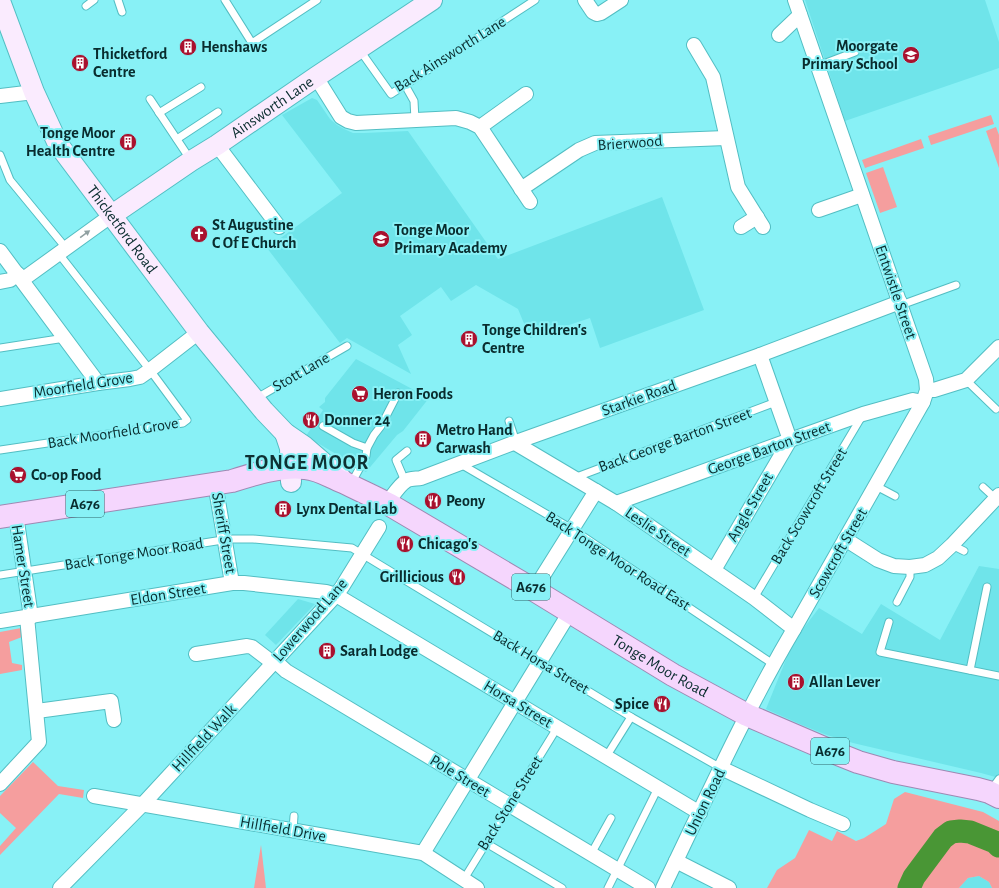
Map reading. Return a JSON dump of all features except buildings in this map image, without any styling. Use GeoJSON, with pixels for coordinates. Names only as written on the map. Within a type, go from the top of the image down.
{"type":"FeatureCollection","features":[{"type":"Feature","properties":{"kind":"main road","name":"Ainsworth Lane"},"geometry":{"type":"LineString","coordinates":[[112,215],[431,0]]}},
{"type":"Feature","properties":{"kind":"main road","name":"Thicketford Road"},"geometry":{"type":"LineString","coordinates":[[0,1],[34,92],[58,144],[200,332],[264,411],[285,433],[304,446],[347,484]]}},
{"type":"Feature","properties":{"kind":"main road","name":"Thicketford Road"},"geometry":{"type":"LineString","coordinates":[[285,433],[290,448],[291,475]]}},
{"type":"Feature","properties":{"kind":"main road","name":"Tonge Moor Road"},"geometry":{"type":"LineString","coordinates":[[8,516],[224,482],[256,473],[291,475],[305,468],[317,470],[387,503],[534,590],[673,675],[747,715],[858,762],[893,772],[978,789],[996,789]]}},
{"type":"Feature","properties":{"kind":"street"},"geometry":{"type":"LineString","coordinates":[[584,0],[593,12],[597,14],[621,0]]}},
{"type":"Feature","properties":{"kind":"street","name":"Entwistle Street"},"geometry":{"type":"LineString","coordinates":[[794,0],[924,373],[925,396]]}},
{"type":"Feature","properties":{"kind":"street"},"geometry":{"type":"LineString","coordinates":[[780,35],[800,15]]}},
{"type":"Feature","properties":{"kind":"street"},"geometry":{"type":"LineString","coordinates":[[694,45],[700,66],[713,77],[738,187],[760,222],[741,227]]}},
{"type":"Feature","properties":{"kind":"street"},"geometry":{"type":"LineString","coordinates":[[316,77],[341,117],[348,121],[356,123],[456,118],[480,127],[530,202]]}},
{"type":"Feature","properties":{"kind":"street"},"geometry":{"type":"LineString","coordinates":[[0,96],[34,92]]}},
{"type":"Feature","properties":{"kind":"street"},"geometry":{"type":"LineString","coordinates":[[480,127],[526,94]]}},
{"type":"Feature","properties":{"kind":"street","name":"Brierwood"},"geometry":{"type":"LineString","coordinates":[[521,189],[579,150],[595,143],[726,138]]}},
{"type":"Feature","properties":{"kind":"street"},"geometry":{"type":"LineString","coordinates":[[217,145],[267,202],[279,227]]}},
{"type":"Feature","properties":{"kind":"street"},"geometry":{"type":"LineString","coordinates":[[819,210],[862,195]]}},
{"type":"Feature","properties":{"kind":"street"},"geometry":{"type":"LineString","coordinates":[[0,282],[20,277],[63,251],[112,215]]}},
{"type":"Feature","properties":{"kind":"street"},"geometry":{"type":"LineString","coordinates":[[0,251],[98,383]]}},
{"type":"Feature","properties":{"kind":"street","name":"Starkie Road"},"geometry":{"type":"LineString","coordinates":[[405,481],[421,478],[516,442],[900,304]]}},
{"type":"Feature","properties":{"kind":"street","name":"Moorfield Grove"},"geometry":{"type":"LineString","coordinates":[[0,399],[130,379],[140,376],[200,332]]}},
{"type":"Feature","properties":{"kind":"street"},"geometry":{"type":"LineString","coordinates":[[966,380],[999,347]]}},
{"type":"Feature","properties":{"kind":"street"},"geometry":{"type":"LineString","coordinates":[[760,354],[790,440]]}},
{"type":"Feature","properties":{"kind":"street","name":"George Barton Street"},"geometry":{"type":"LineString","coordinates":[[616,503],[863,414],[913,400],[925,396],[934,390],[966,380]]}},
{"type":"Feature","properties":{"kind":"street","name":"Scowcroft Street"},"geometry":{"type":"LineString","coordinates":[[747,715],[773,664],[876,486],[925,396]]}},
{"type":"Feature","properties":{"kind":"street","name":"Angle Street"},"geometry":{"type":"LineString","coordinates":[[714,570],[790,440]]}},
{"type":"Feature","properties":{"kind":"street","name":"Leslie Street"},"geometry":{"type":"LineString","coordinates":[[516,442],[616,503],[754,598],[794,629]]}},
{"type":"Feature","properties":{"kind":"street"},"geometry":{"type":"LineString","coordinates":[[387,503],[405,481]]}},
{"type":"Feature","properties":{"kind":"street","name":"Sheriff Street"},"geometry":{"type":"LineString","coordinates":[[224,482],[225,540],[232,583]]}},
{"type":"Feature","properties":{"kind":"street"},"geometry":{"type":"LineString","coordinates":[[534,590],[596,492]]}},
{"type":"Feature","properties":{"kind":"street"},"geometry":{"type":"LineString","coordinates":[[845,539],[878,560],[894,566],[910,567],[925,565],[958,548],[996,500]]}},
{"type":"Feature","properties":{"kind":"street","name":"Hamer Street"},"geometry":{"type":"LineString","coordinates":[[0,784],[39,742],[24,571],[8,516]]}},
{"type":"Feature","properties":{"kind":"street","name":"Lowerwood Lane"},"geometry":{"type":"LineString","coordinates":[[271,665],[336,595],[379,527]]}},
{"type":"Feature","properties":{"kind":"street","name":"Eldon Street"},"geometry":{"type":"LineString","coordinates":[[0,621],[232,583],[317,590],[336,595]]}},
{"type":"Feature","properties":{"kind":"street","name":"Horsa Street"},"geometry":{"type":"LineString","coordinates":[[336,595],[700,813]]}},
{"type":"Feature","properties":{"kind":"street"},"geometry":{"type":"LineString","coordinates":[[477,888],[423,853],[570,612]]}},
{"type":"Feature","properties":{"kind":"street","name":"Pole Street"},"geometry":{"type":"LineString","coordinates":[[196,654],[247,646],[252,647],[271,665],[286,671],[648,888]]}},
{"type":"Feature","properties":{"kind":"street","name":"Hillfield Walk"},"geometry":{"type":"LineString","coordinates":[[143,804],[271,665]]}},
{"type":"Feature","properties":{"kind":"street"},"geometry":{"type":"LineString","coordinates":[[36,711],[111,701],[114,720]]}},
{"type":"Feature","properties":{"kind":"street","name":"Union Road"},"geometry":{"type":"LineString","coordinates":[[663,888],[747,715]]}},
{"type":"Feature","properties":{"kind":"street"},"geometry":{"type":"LineString","coordinates":[[721,768],[834,824]]}},
{"type":"Feature","properties":{"kind":"street","name":"Hillfield Drive"},"geometry":{"type":"LineString","coordinates":[[94,796],[423,853]]}},
{"type":"Feature","properties":{"kind":"street"},"geometry":{"type":"LineString","coordinates":[[60,888],[143,804]]}},
{"type":"Feature","properties":{"kind":"street"},"geometry":{"type":"LineString","coordinates":[[676,862],[729,888]]}},
{"type":"Feature","properties":{"kind":"lane"},"geometry":{"type":"LineString","coordinates":[[86,6],[94,0]]}},
{"type":"Feature","properties":{"kind":"lane"},"geometry":{"type":"LineString","coordinates":[[118,0],[122,12]]}},
{"type":"Feature","properties":{"kind":"lane"},"geometry":{"type":"LineString","coordinates":[[225,0],[252,43],[317,0]]}},
{"type":"Feature","properties":{"kind":"lane","name":"Back Ainsworth Lane"},"geometry":{"type":"LineString","coordinates":[[358,49],[391,94],[535,0]]}},
{"type":"Feature","properties":{"kind":"lane"},"geometry":{"type":"LineString","coordinates":[[818,66],[855,52]]}},
{"type":"Feature","properties":{"kind":"lane"},"geometry":{"type":"LineString","coordinates":[[405,86],[414,101],[415,120]]}},
{"type":"Feature","properties":{"kind":"lane"},"geometry":{"type":"LineString","coordinates":[[159,113],[201,88]]}},
{"type":"Feature","properties":{"kind":"lane"},"geometry":{"type":"LineString","coordinates":[[150,99],[191,161]]}},
{"type":"Feature","properties":{"kind":"lane"},"geometry":{"type":"LineString","coordinates":[[177,139],[218,112]]}},
{"type":"Feature","properties":{"kind":"lane"},"geometry":{"type":"LineString","coordinates":[[0,155],[10,180],[150,370]]}},
{"type":"Feature","properties":{"kind":"lane"},"geometry":{"type":"LineString","coordinates":[[900,304],[956,285]]}},
{"type":"Feature","properties":{"kind":"lane"},"geometry":{"type":"LineString","coordinates":[[0,348],[65,338]]}},
{"type":"Feature","properties":{"kind":"lane","name":"Stott Lane"},"geometry":{"type":"LineString","coordinates":[[254,399],[347,346]]}},
{"type":"Feature","properties":{"kind":"lane","name":"Back Moorfield Grove"},"geometry":{"type":"LineString","coordinates":[[0,450],[183,423],[187,420],[150,370]]}},
{"type":"Feature","properties":{"kind":"lane"},"geometry":{"type":"LineString","coordinates":[[966,380],[996,409]]}},
{"type":"Feature","properties":{"kind":"lane"},"geometry":{"type":"LineString","coordinates":[[347,484],[366,456],[367,448],[381,426],[398,393]]}},
{"type":"Feature","properties":{"kind":"lane","name":"Back George Barton Street"},"geometry":{"type":"LineString","coordinates":[[574,478],[776,402]]}},
{"type":"Feature","properties":{"kind":"lane","name":"Back Scowcroft Street"},"geometry":{"type":"LineString","coordinates":[[754,598],[863,414]]}},
{"type":"Feature","properties":{"kind":"lane"},"geometry":{"type":"LineString","coordinates":[[509,421],[516,442]]}},
{"type":"Feature","properties":{"kind":"lane"},"geometry":{"type":"LineString","coordinates":[[323,426],[353,444],[367,448]]}},
{"type":"Feature","properties":{"kind":"lane"},"geometry":{"type":"LineString","coordinates":[[405,481],[396,460],[407,451]]}},
{"type":"Feature","properties":{"kind":"lane","name":"Back Tonge Moor Road East"},"geometry":{"type":"LineString","coordinates":[[459,463],[572,529],[773,664]]}},
{"type":"Feature","properties":{"kind":"lane"},"geometry":{"type":"LineString","coordinates":[[876,486],[895,496]]}},
{"type":"Feature","properties":{"kind":"lane"},"geometry":{"type":"LineString","coordinates":[[983,487],[996,500]]}},
{"type":"Feature","properties":{"kind":"lane","name":"Back Tonge Moor Road"},"geometry":{"type":"LineString","coordinates":[[0,575],[225,540],[253,539],[352,548],[362,555]]}},
{"type":"Feature","properties":{"kind":"lane","name":"Back Horsa Street"},"geometry":{"type":"LineString","coordinates":[[362,555],[631,717],[721,768]]}},
{"type":"Feature","properties":{"kind":"lane"},"geometry":{"type":"LineString","coordinates":[[898,602],[910,577],[910,567]]}},
{"type":"Feature","properties":{"kind":"lane"},"geometry":{"type":"LineString","coordinates":[[970,670],[987,587]]}},
{"type":"Feature","properties":{"kind":"lane"},"geometry":{"type":"LineString","coordinates":[[890,622],[880,652],[999,676]]}},
{"type":"Feature","properties":{"kind":"lane"},"geometry":{"type":"LineString","coordinates":[[606,757],[631,717]]}},
{"type":"Feature","properties":{"kind":"lane","name":"Back Stone Street"},"geometry":{"type":"LineString","coordinates":[[464,879],[557,728]]}},
{"type":"Feature","properties":{"kind":"lane"},"geometry":{"type":"LineString","coordinates":[[608,888],[658,788]]}},
{"type":"Feature","properties":{"kind":"lane"},"geometry":{"type":"LineString","coordinates":[[293,830],[294,816]]}},
{"type":"Feature","properties":{"kind":"lane"},"geometry":{"type":"LineString","coordinates":[[591,854],[611,818]]}},
{"type":"Feature","properties":{"kind":"lane"},"geometry":{"type":"LineString","coordinates":[[486,843],[562,888]]}},
{"type":"Feature","properties":{"kind":"shaded area","name":"Moorgate Primary School"},"geometry":{"type":"Polygon","coordinates":[[[805,0],[985,0],[999,42],[999,68],[845,121],[805,0]]]}},
{"type":"Feature","properties":{"kind":"shaded area","name":"Tonge Moor Primary Academy"},"geometry":{"type":"Polygon","coordinates":[[[312,98],[317,100],[330,119],[337,125],[353,133],[408,131],[498,259],[662,197],[704,310],[600,348],[590,318],[530,338],[518,309],[476,285],[451,301],[441,287],[400,316],[412,335],[398,345],[411,374],[347,338],[340,343],[267,248],[342,193],[282,115],[312,98]]]}},
{"type":"Feature","properties":{"kind":"shaded area"},"geometry":{"type":"Polygon","coordinates":[[[991,115],[994,124],[931,145],[928,136],[991,115]]]}},
{"type":"Feature","properties":{"kind":"shaded area"},"geometry":{"type":"Polygon","coordinates":[[[996,127],[999,135],[999,168],[986,131],[996,127]]]}},
{"type":"Feature","properties":{"kind":"shaded area"},"geometry":{"type":"Polygon","coordinates":[[[921,139],[924,148],[865,168],[862,160],[921,139]]]}},
{"type":"Feature","properties":{"kind":"shaded area"},"geometry":{"type":"Polygon","coordinates":[[[883,167],[897,207],[880,213],[866,173],[883,167]]]}},
{"type":"Feature","properties":{"kind":"shaded area"},"geometry":{"type":"Polygon","coordinates":[[[356,359],[429,398],[403,431],[397,435],[366,472],[306,436],[323,410],[319,407],[325,402],[325,398],[356,359]]]}},
{"type":"Feature","properties":{"kind":"shaded area"},"geometry":{"type":"Polygon","coordinates":[[[979,566],[999,569],[999,778],[853,743],[827,735],[766,709],[793,642],[819,608],[862,634],[881,604],[940,640],[979,566]]]}},
{"type":"Feature","properties":{"kind":"shaded area"},"geometry":{"type":"Polygon","coordinates":[[[298,599],[315,604],[276,645],[265,635],[298,599]]]}},
{"type":"Feature","properties":{"kind":"shaded area"},"geometry":{"type":"Polygon","coordinates":[[[21,628],[22,637],[9,642],[12,663],[22,665],[22,670],[0,674],[0,632],[21,628]]]}},
{"type":"Feature","properties":{"kind":"shaded area"},"geometry":{"type":"Polygon","coordinates":[[[33,762],[58,786],[84,790],[83,798],[59,794],[0,855],[0,846],[16,828],[0,813],[0,796],[33,762]]]}},
{"type":"Feature","properties":{"kind":"shaded area"},"geometry":{"type":"Polygon","coordinates":[[[905,792],[983,812],[999,821],[999,888],[992,888],[989,882],[979,876],[968,878],[959,888],[767,888],[777,870],[795,858],[809,830],[832,841],[837,831],[856,841],[864,838],[886,824],[894,799],[905,792]]]}},
{"type":"Feature","properties":{"kind":"shaded area"},"geometry":{"type":"Polygon","coordinates":[[[261,845],[266,888],[254,888],[261,845]]]}},
{"type":"Feature","properties":{"kind":"shaded area"},"geometry":{"type":"Polygon","coordinates":[[[979,876],[989,882],[992,888],[959,888],[968,878],[979,876]]]}},
{"type":"Feature","properties":{"kind":"waterway"},"geometry":{"type":"LineString","coordinates":[[909,888],[914,877],[943,838],[951,832],[970,832],[995,842],[999,846]]}},
{"type":"Feature","properties":{"kind":"place","name":"Henshaws"},"geometry":{"type":"Point","coordinates":[188,47]}},
{"type":"Feature","properties":{"kind":"place","name":"Moorgate Primary School"},"geometry":{"type":"Point","coordinates":[911,55]}},
{"type":"Feature","properties":{"kind":"place","name":"Thicketford Centre"},"geometry":{"type":"Point","coordinates":[80,63]}},
{"type":"Feature","properties":{"kind":"place","name":"Tonge Moor Health Centre"},"geometry":{"type":"Point","coordinates":[128,142]}},
{"type":"Feature","properties":{"kind":"place","name":"St Augustine C Of E Church"},"geometry":{"type":"Point","coordinates":[199,234]}},
{"type":"Feature","properties":{"kind":"place","name":"Tonge Moor Primary Academy"},"geometry":{"type":"Point","coordinates":[381,239]}},
{"type":"Feature","properties":{"kind":"place","name":"Tonge Children's Centre"},"geometry":{"type":"Point","coordinates":[469,339]}},
{"type":"Feature","properties":{"kind":"place","name":"Heron Foods"},"geometry":{"type":"Point","coordinates":[360,394]}},
{"type":"Feature","properties":{"kind":"place","name":"Donner 24"},"geometry":{"type":"Point","coordinates":[311,420]}},
{"type":"Feature","properties":{"kind":"place","name":"Metro Hand Carwash"},"geometry":{"type":"Point","coordinates":[423,439]}},
{"type":"Feature","properties":{"kind":"place","name":"Co-op Food"},"geometry":{"type":"Point","coordinates":[18,475]}},
{"type":"Feature","properties":{"kind":"place","name":"Peony"},"geometry":{"type":"Point","coordinates":[433,501]}},
{"type":"Feature","properties":{"kind":"place","name":"Lynx Dental Lab"},"geometry":{"type":"Point","coordinates":[283,509]}},
{"type":"Feature","properties":{"kind":"place","name":"Chicago's"},"geometry":{"type":"Point","coordinates":[405,544]}},
{"type":"Feature","properties":{"kind":"place","name":"Grillicious"},"geometry":{"type":"Point","coordinates":[457,577]}},
{"type":"Feature","properties":{"kind":"place","name":"Sarah Lodge"},"geometry":{"type":"Point","coordinates":[327,651]}},
{"type":"Feature","properties":{"kind":"place","name":"Allan Lever"},"geometry":{"type":"Point","coordinates":[796,682]}},
{"type":"Feature","properties":{"kind":"place","name":"Spice"},"geometry":{"type":"Point","coordinates":[662,704]}},
{"type":"Feature","properties":{"kind":"district","name":"TONGE MOOR"},"geometry":{"type":"Point","coordinates":[307,463]}}]}
